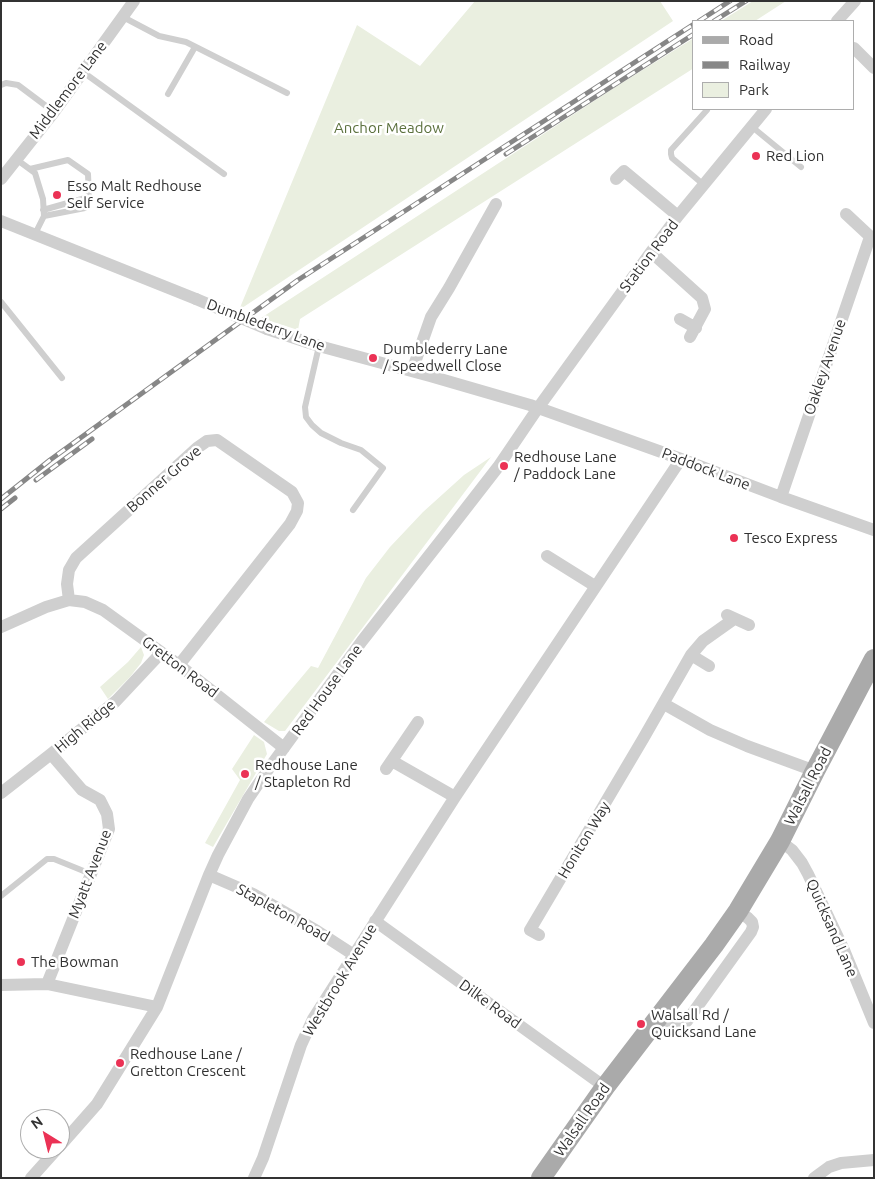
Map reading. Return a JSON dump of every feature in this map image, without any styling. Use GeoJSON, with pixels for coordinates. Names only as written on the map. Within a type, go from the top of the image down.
{"type":"FeatureCollection","features":[{"type":"Feature","properties":{"kind":"main road","name":"Walsall Road"},"geometry":{"type":"LineString","coordinates":[[541,1178],[605,1087],[738,911],[780,841],[874,659]]}},
{"type":"Feature","properties":{"kind":"street","name":"Middlemore Lane"},"geometry":{"type":"LineString","coordinates":[[1,178],[54,112],[134,1]]}},
{"type":"Feature","properties":{"kind":"street"},"geometry":{"type":"LineString","coordinates":[[838,20],[855,1]]}},
{"type":"Feature","properties":{"kind":"street"},"geometry":{"type":"LineString","coordinates":[[855,49],[874,68]]}},
{"type":"Feature","properties":{"kind":"street","name":"Station Road"},"geometry":{"type":"LineString","coordinates":[[538,408],[650,252],[765,110]]}},
{"type":"Feature","properties":{"kind":"street"},"geometry":{"type":"LineString","coordinates":[[616,179],[624,172],[678,216]]}},
{"type":"Feature","properties":{"kind":"street"},"geometry":{"type":"LineString","coordinates":[[412,371],[431,317],[449,288],[478,224],[496,204]]}},
{"type":"Feature","properties":{"kind":"street","name":"Oakley Avenue"},"geometry":{"type":"LineString","coordinates":[[781,497],[872,238],[846,214]]}},
{"type":"Feature","properties":{"kind":"street","name":"Dumblederry Lane"},"geometry":{"type":"LineString","coordinates":[[1,221],[267,329],[319,346],[538,408]]}},
{"type":"Feature","properties":{"kind":"street"},"geometry":{"type":"LineString","coordinates":[[650,252],[702,298],[705,310],[693,333],[680,319]]}},
{"type":"Feature","properties":{"kind":"street","name":"Paddock Lane"},"geometry":{"type":"LineString","coordinates":[[538,408],[874,530]]}},
{"type":"Feature","properties":{"kind":"street","name":"Red House Lane"},"geometry":{"type":"LineString","coordinates":[[70,1135],[97,1104],[157,1007],[209,875],[248,799],[267,770],[362,641],[498,467],[538,408]]}},
{"type":"Feature","properties":{"kind":"street","name":"Bonner Grove"},"geometry":{"type":"LineString","coordinates":[[69,600],[66,584],[69,570],[76,558],[197,448],[207,441],[217,440],[292,492],[298,503],[297,511],[290,524],[179,665]]}},
{"type":"Feature","properties":{"kind":"street","name":"Westbrook Avenue"},"geometry":{"type":"LineString","coordinates":[[254,1178],[301,1045],[313,1019],[455,797],[681,459]]}},
{"type":"Feature","properties":{"kind":"street"},"geometry":{"type":"LineString","coordinates":[[547,556],[595,586]]}},
{"type":"Feature","properties":{"kind":"street"},"geometry":{"type":"LineString","coordinates":[[1,626],[46,607],[69,600]]}},
{"type":"Feature","properties":{"kind":"street","name":"Gretton Road"},"geometry":{"type":"LineString","coordinates":[[69,600],[85,602],[103,610],[179,665],[284,748]]}},
{"type":"Feature","properties":{"kind":"street","name":"Honiton Way"},"geometry":{"type":"LineString","coordinates":[[540,936],[530,930],[647,742],[664,704],[691,655],[703,641],[730,617],[749,625]]}},
{"type":"Feature","properties":{"kind":"street","name":"High Ridge"},"geometry":{"type":"LineString","coordinates":[[1,792],[52,754],[116,701],[161,653]]}},
{"type":"Feature","properties":{"kind":"street"},"geometry":{"type":"LineString","coordinates":[[691,655],[709,666]]}},
{"type":"Feature","properties":{"kind":"street"},"geometry":{"type":"LineString","coordinates":[[664,704],[710,730],[815,771]]}},
{"type":"Feature","properties":{"kind":"street"},"geometry":{"type":"LineString","coordinates":[[418,722],[389,765],[455,797]]}},
{"type":"Feature","properties":{"kind":"street","name":"Myatt Avenue"},"geometry":{"type":"LineString","coordinates":[[47,984],[110,829],[107,814],[100,800],[82,790],[52,754]]}},
{"type":"Feature","properties":{"kind":"street","name":"Quicksand Lane"},"geometry":{"type":"LineString","coordinates":[[780,841],[792,850],[802,862],[844,950],[874,1023]]}},
{"type":"Feature","properties":{"kind":"street","name":"Stapleton Road"},"geometry":{"type":"LineString","coordinates":[[209,875],[253,894],[354,955]]}},
{"type":"Feature","properties":{"kind":"street","name":"Dilke Road"},"geometry":{"type":"LineString","coordinates":[[375,921],[605,1087]]}},
{"type":"Feature","properties":{"kind":"street"},"geometry":{"type":"LineString","coordinates":[[1,985],[47,984],[157,1007]]}},
{"type":"Feature","properties":{"kind":"street"},"geometry":{"type":"LineString","coordinates":[[31,1178],[48,1159]]}},
{"type":"Feature","properties":{"kind":"street"},"geometry":{"type":"LineString","coordinates":[[814,1178],[829,1167],[874,1160]]}},
{"type":"Feature","properties":{"kind":"lane"},"geometry":{"type":"LineString","coordinates":[[123,17],[159,36],[186,42],[287,93]]}},
{"type":"Feature","properties":{"kind":"lane"},"geometry":{"type":"LineString","coordinates":[[168,94],[195,47]]}},
{"type":"Feature","properties":{"kind":"lane"},"geometry":{"type":"LineString","coordinates":[[83,72],[224,174]]}},
{"type":"Feature","properties":{"kind":"lane"},"geometry":{"type":"LineString","coordinates":[[1,85],[6,83],[18,85],[54,112]]}},
{"type":"Feature","properties":{"kind":"lane"},"geometry":{"type":"LineString","coordinates":[[704,184],[672,158],[671,154],[672,150],[707,110]]}},
{"type":"Feature","properties":{"kind":"lane"},"geometry":{"type":"LineString","coordinates":[[752,126],[801,167]]}},
{"type":"Feature","properties":{"kind":"lane"},"geometry":{"type":"LineString","coordinates":[[16,159],[35,173],[43,199],[44,213],[35,234]]}},
{"type":"Feature","properties":{"kind":"lane"},"geometry":{"type":"LineString","coordinates":[[30,169],[68,160],[88,174],[89,198],[44,213]]}},
{"type":"Feature","properties":{"kind":"lane"},"geometry":{"type":"LineString","coordinates":[[1,302],[62,378]]}},
{"type":"Feature","properties":{"kind":"lane"},"geometry":{"type":"LineString","coordinates":[[319,346],[305,407],[306,418],[321,433],[361,450],[383,468],[354,510]]}},
{"type":"Feature","properties":{"kind":"lane"},"geometry":{"type":"LineString","coordinates":[[1,896],[47,859],[54,859],[91,874]]}},
{"type":"Feature","properties":{"kind":"green space","name":"Anchor Meadow"},"geometry":{"type":"Polygon","coordinates":[[[475,1],[660,1],[673,21],[239,310],[357,25],[420,66],[475,1]]]}},
{"type":"Feature","properties":{"kind":"green space"},"geometry":{"type":"Polygon","coordinates":[[[753,1],[786,1],[757,20],[723,20],[753,1]]]}},
{"type":"Feature","properties":{"kind":"green space"},"geometry":{"type":"Polygon","coordinates":[[[692,39],[692,69],[300,319],[298,330],[261,318],[692,39]]]}},
{"type":"Feature","properties":{"kind":"green space"},"geometry":{"type":"Polygon","coordinates":[[[491,457],[285,731],[279,731],[264,722],[311,666],[318,668],[366,578],[390,547],[423,512],[464,475],[491,457]]]}},
{"type":"Feature","properties":{"kind":"green space"},"geometry":{"type":"Polygon","coordinates":[[[141,647],[144,655],[141,663],[108,699],[100,687],[128,662],[141,647]]]}},
{"type":"Feature","properties":{"kind":"green space"},"geometry":{"type":"Polygon","coordinates":[[[254,735],[264,742],[267,754],[213,847],[205,843],[240,780],[232,769],[254,735]]]}},
{"type":"Feature","properties":{"kind":"railway"},"geometry":{"type":"LineString","coordinates":[[701,20],[730,1]]}},
{"type":"Feature","properties":{"kind":"railway"},"geometry":{"type":"LineString","coordinates":[[716,20],[746,1]]}},
{"type":"Feature","properties":{"kind":"railway"},"geometry":{"type":"LineString","coordinates":[[1,499],[50,460],[298,280],[692,25]]}},
{"type":"Feature","properties":{"kind":"railway"},"geometry":{"type":"LineString","coordinates":[[506,154],[692,35]]}},
{"type":"Feature","properties":{"kind":"railway"},"geometry":{"type":"LineString","coordinates":[[36,480],[92,439]]}},
{"type":"Feature","properties":{"kind":"railway"},"geometry":{"type":"LineString","coordinates":[[1,509],[15,498]]}},
{"type":"Feature","properties":{"kind":"place","name":"Red Lion"},"geometry":{"type":"Point","coordinates":[756,156]}},
{"type":"Feature","properties":{"kind":"place","name":"Esso Malt Redhouse Self Service"},"geometry":{"type":"Point","coordinates":[57,195]}},
{"type":"Feature","properties":{"kind":"place","name":"Dumblederry Lane / Speedwell Close"},"geometry":{"type":"Point","coordinates":[373,358]}},
{"type":"Feature","properties":{"kind":"place","name":"Redhouse Lane / Paddock Lane"},"geometry":{"type":"Point","coordinates":[504,466]}},
{"type":"Feature","properties":{"kind":"place","name":"Tesco Express"},"geometry":{"type":"Point","coordinates":[734,538]}},
{"type":"Feature","properties":{"kind":"place","name":"Redhouse Lane / Stapleton Rd"},"geometry":{"type":"Point","coordinates":[245,774]}},
{"type":"Feature","properties":{"kind":"place","name":"The Bowman"},"geometry":{"type":"Point","coordinates":[21,962]}},
{"type":"Feature","properties":{"kind":"place","name":"Walsall Rd / Quicksand Lane"},"geometry":{"type":"Point","coordinates":[641,1024]}},
{"type":"Feature","properties":{"kind":"place","name":"Redhouse Lane / Gretton Crescent"},"geometry":{"type":"Point","coordinates":[120,1063]}}]}
